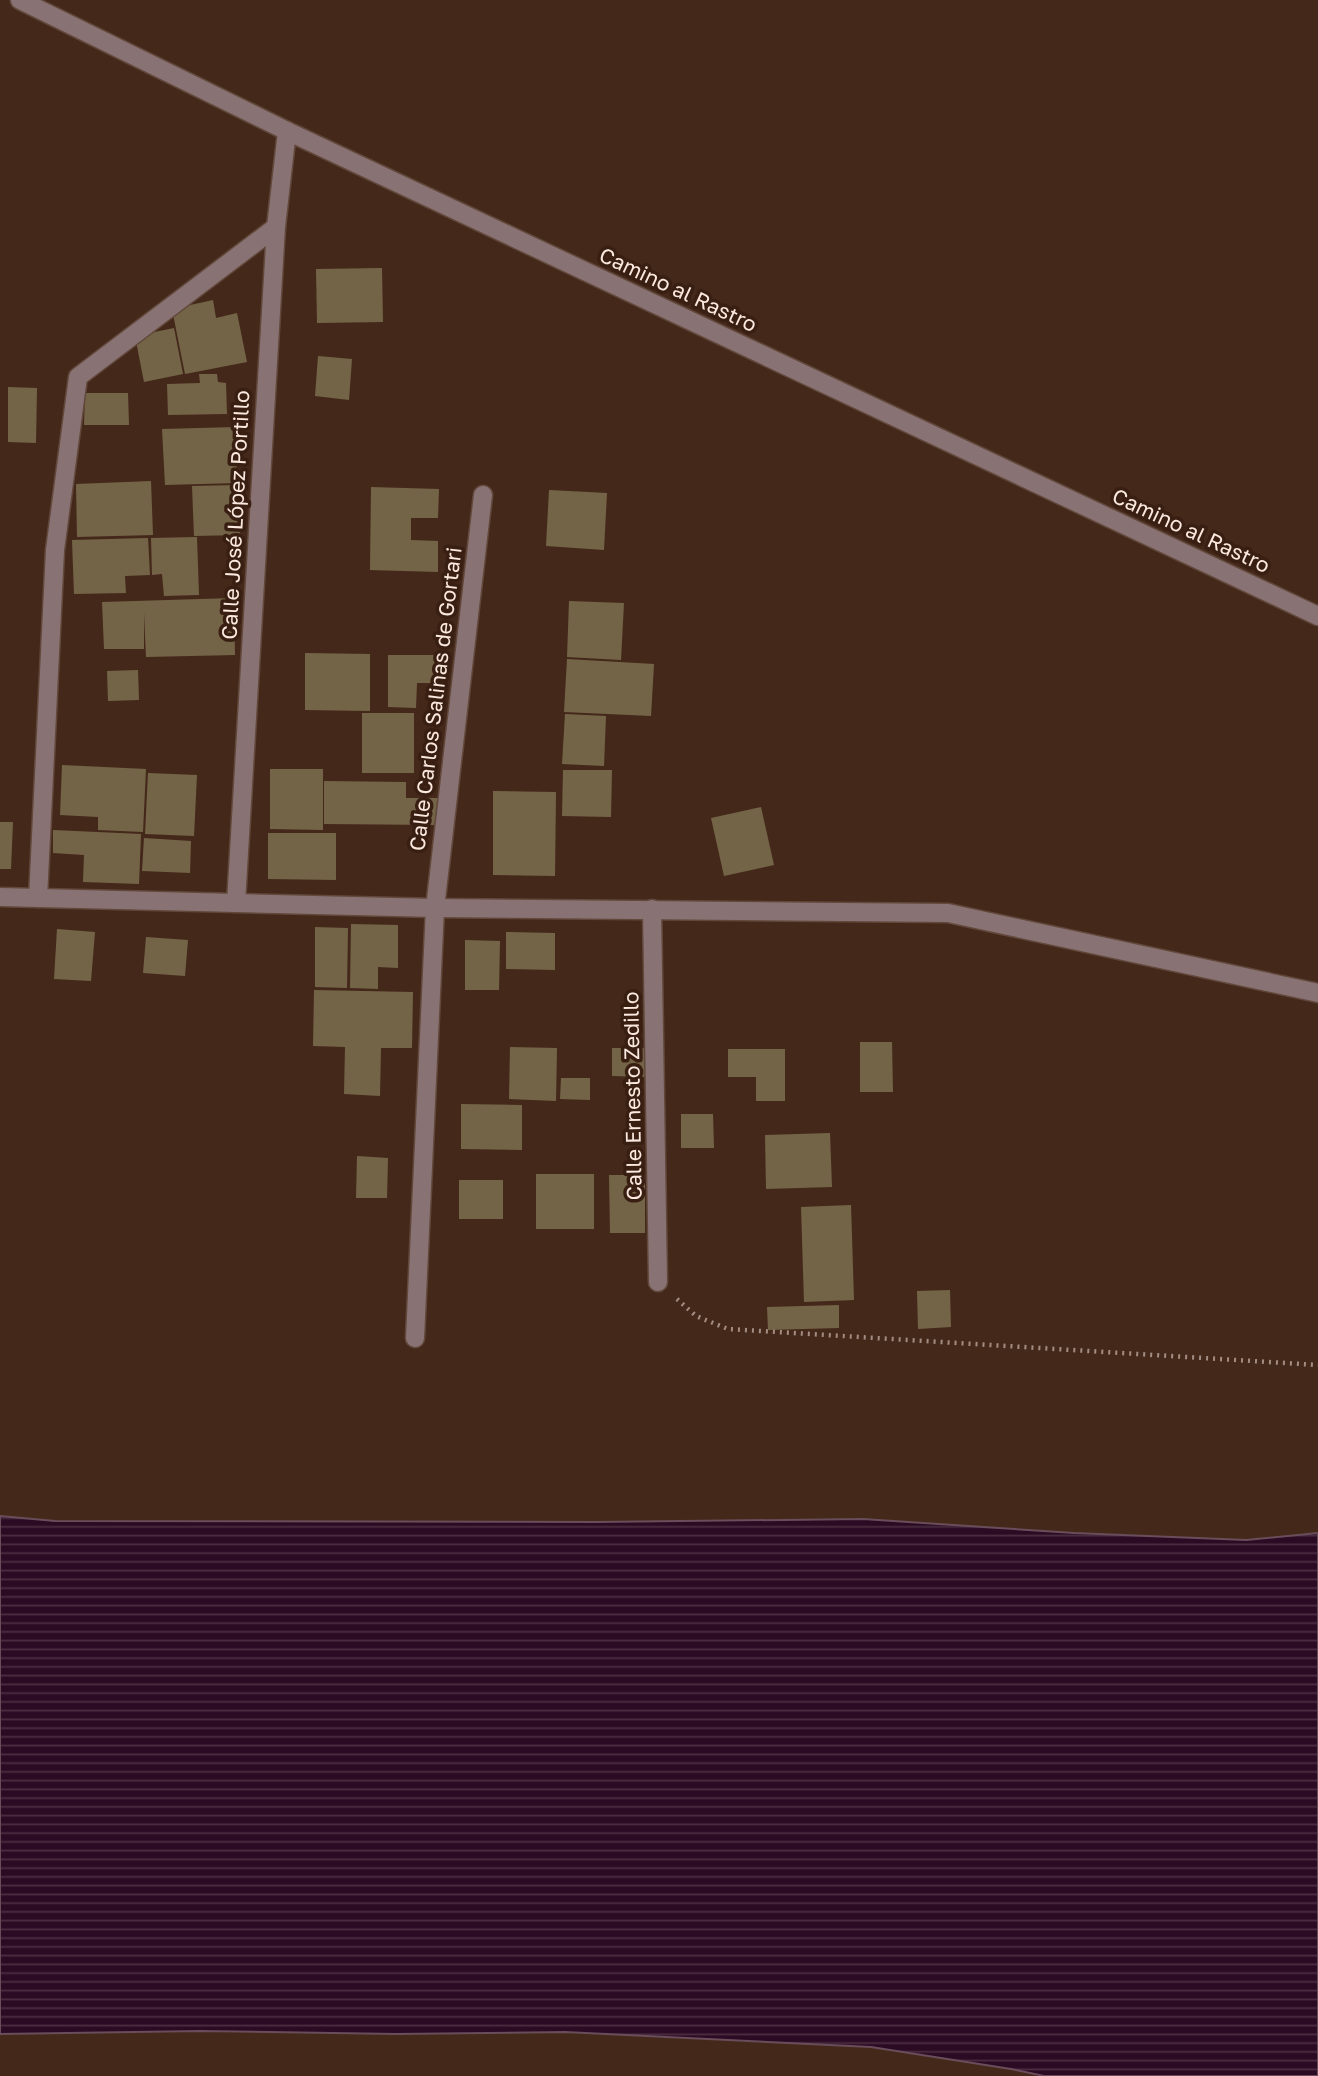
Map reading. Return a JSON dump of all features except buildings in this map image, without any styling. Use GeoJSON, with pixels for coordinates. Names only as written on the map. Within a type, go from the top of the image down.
{"type":"FeatureCollection","features":[{"type":"Feature","properties":{"kind":"street","name":"Camino al Rastro"},"geometry":{"type":"LineString","coordinates":[[20,0],[287,131],[1318,616]]}},
{"type":"Feature","properties":{"kind":"street","name":"Calle José López Portillo"},"geometry":{"type":"LineString","coordinates":[[236,903],[276,227],[287,131]]}},
{"type":"Feature","properties":{"kind":"street"},"geometry":{"type":"LineString","coordinates":[[38,898],[55,550],[78,377],[276,227]]}},
{"type":"Feature","properties":{"kind":"street","name":"Calle Carlos Salinas de Gortari"},"geometry":{"type":"LineString","coordinates":[[415,1338],[435,908],[483,495]]}},
{"type":"Feature","properties":{"kind":"street"},"geometry":{"type":"LineString","coordinates":[[0,897],[435,908],[948,913],[1318,993]]}},
{"type":"Feature","properties":{"kind":"street","name":"Calle Ernesto Zedillo"},"geometry":{"type":"LineString","coordinates":[[652,909],[658,1282]]}},
{"type":"Feature","properties":{"kind":"path"},"geometry":{"type":"LineString","coordinates":[[658,1282],[696,1316],[728,1329],[1318,1365]]}},
{"type":"Feature","properties":{"kind":"shaded area"},"geometry":{"type":"Polygon","coordinates":[[[0,1516],[55,1521],[597,1522],[863,1519],[1074,1533],[1246,1540],[1318,1533],[1318,2076],[1044,2076],[871,2047],[565,2032],[396,2034],[200,2031],[0,2034],[0,1516]]]}}]}
